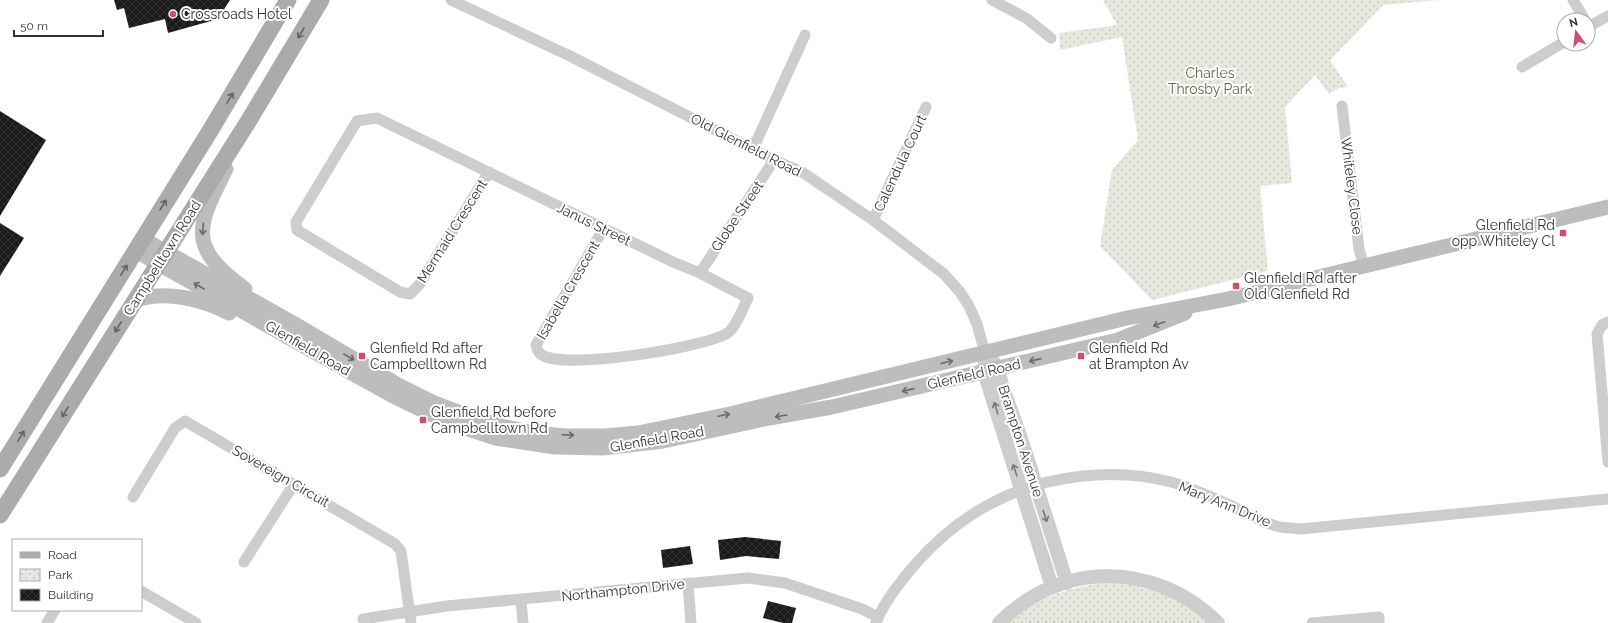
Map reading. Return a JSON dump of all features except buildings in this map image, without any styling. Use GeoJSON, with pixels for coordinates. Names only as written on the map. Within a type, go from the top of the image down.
{"type":"FeatureCollection","features":[{"type":"Feature","properties":{"kind":"main road","name":"Campbelltown Road"},"geometry":{"type":"LineString","coordinates":[[0,469],[210,131],[288,0]]}},
{"type":"Feature","properties":{"kind":"main road","name":"Campbelltown Road"},"geometry":{"type":"LineString","coordinates":[[0,515],[251,117],[321,0]]}},
{"type":"Feature","properties":{"kind":"main road"},"geometry":{"type":"LineString","coordinates":[[251,117],[207,208],[203,238],[206,249],[214,262],[240,285],[293,323]]}},
{"type":"Feature","properties":{"kind":"main road","name":"Glenfield Road"},"geometry":{"type":"LineString","coordinates":[[162,258],[293,323],[398,385],[468,416],[501,426],[533,433],[565,436],[605,436],[638,433],[730,414],[1127,318],[1208,303],[1608,207]]}},
{"type":"Feature","properties":{"kind":"main road","name":"Glenfield Road"},"geometry":{"type":"LineString","coordinates":[[139,245],[355,375],[395,397],[447,422],[495,438],[555,447],[603,448],[662,441],[769,418],[832,407],[1118,340],[1161,324],[1208,303]]}},
{"type":"Feature","properties":{"kind":"main road"},"geometry":{"type":"LineString","coordinates":[[136,300],[155,295],[171,296],[217,307],[311,359],[355,375]]}},
{"type":"Feature","properties":{"kind":"street","name":"Old Glenfield Road"},"geometry":{"type":"LineString","coordinates":[[451,0],[570,56],[774,160],[802,172],[873,220],[944,274],[970,306],[985,353]]}},
{"type":"Feature","properties":{"kind":"street"},"geometry":{"type":"LineString","coordinates":[[992,0],[1026,18],[1051,38]]}},
{"type":"Feature","properties":{"kind":"street"},"geometry":{"type":"LineString","coordinates":[[1573,0],[1580,12]]}},
{"type":"Feature","properties":{"kind":"street"},"geometry":{"type":"LineString","coordinates":[[1596,21],[1608,16]]}},
{"type":"Feature","properties":{"kind":"street"},"geometry":{"type":"LineString","coordinates":[[753,149],[805,35]]}},
{"type":"Feature","properties":{"kind":"street"},"geometry":{"type":"LineString","coordinates":[[1522,67],[1556,47]]}},
{"type":"Feature","properties":{"kind":"street","name":"Calendula Court"},"geometry":{"type":"LineString","coordinates":[[873,220],[926,106]]}},
{"type":"Feature","properties":{"kind":"street","name":"Whiteley Close"},"geometry":{"type":"LineString","coordinates":[[1342,106],[1360,249],[1364,266]]}},
{"type":"Feature","properties":{"kind":"street","name":"Mermaid Crescent"},"geometry":{"type":"LineString","coordinates":[[377,118],[489,172],[420,285],[410,294],[400,292],[297,230],[296,222],[358,122],[363,119],[377,118]]}},
{"type":"Feature","properties":{"kind":"street","name":"Globe Street"},"geometry":{"type":"LineString","coordinates":[[700,273],[774,160]]}},
{"type":"Feature","properties":{"kind":"street","name":"Janus Street"},"geometry":{"type":"LineString","coordinates":[[489,172],[673,262],[700,273]]}},
{"type":"Feature","properties":{"kind":"street","name":"Isabella Crescent"},"geometry":{"type":"LineString","coordinates":[[604,228],[536,345],[538,352],[543,356],[572,361],[636,356],[713,339],[727,333],[732,329],[748,298],[700,273]]}},
{"type":"Feature","properties":{"kind":"street"},"geometry":{"type":"LineString","coordinates":[[1608,322],[1602,325],[1597,334],[1608,462]]}},
{"type":"Feature","properties":{"kind":"street","name":"Brampton Avenue"},"geometry":{"type":"LineString","coordinates":[[985,353],[997,366],[991,370]]}},
{"type":"Feature","properties":{"kind":"street","name":"Brampton Avenue"},"geometry":{"type":"LineString","coordinates":[[991,370],[1036,486],[1066,583]]}},
{"type":"Feature","properties":{"kind":"street","name":"Brampton Avenue"},"geometry":{"type":"LineString","coordinates":[[991,370],[1022,490],[1052,587]]}},
{"type":"Feature","properties":{"kind":"street","name":"Sovereign Circuit"},"geometry":{"type":"LineString","coordinates":[[132,497],[175,428],[185,421],[395,544],[401,551],[411,617]]}},
{"type":"Feature","properties":{"kind":"street","name":"Mary Ann Drive"},"geometry":{"type":"LineString","coordinates":[[877,620],[900,583],[922,557],[964,520],[994,502],[1022,490],[1066,479],[1108,475],[1154,479],[1200,492],[1257,518],[1280,526],[1301,529],[1608,499]]}},
{"type":"Feature","properties":{"kind":"street"},"geometry":{"type":"LineString","coordinates":[[244,562],[294,484]]}},
{"type":"Feature","properties":{"kind":"street"},"geometry":{"type":"LineString","coordinates":[[999,623],[1026,601],[1040,592],[1052,587],[1085,578],[1118,576],[1135,578],[1183,595],[1199,606],[1218,623]]}},
{"type":"Feature","properties":{"kind":"street","name":"Northampton Drive"},"geometry":{"type":"LineString","coordinates":[[363,619],[411,617],[447,606],[521,600],[730,578],[763,579],[792,586],[862,609],[877,620]]}},
{"type":"Feature","properties":{"kind":"street"},"geometry":{"type":"LineString","coordinates":[[688,583],[692,623]]}},
{"type":"Feature","properties":{"kind":"street"},"geometry":{"type":"LineString","coordinates":[[142,592],[196,623]]}},
{"type":"Feature","properties":{"kind":"street"},"geometry":{"type":"LineString","coordinates":[[521,600],[523,623]]}},
{"type":"Feature","properties":{"kind":"street"},"geometry":{"type":"LineString","coordinates":[[47,623],[54,611]]}},
{"type":"Feature","properties":{"kind":"street"},"geometry":{"type":"LineString","coordinates":[[1312,623],[1379,617],[1380,623]]}},
{"type":"Feature","properties":{"kind":"green space","name":"Charles Throsby Park"},"geometry":{"type":"Polygon","coordinates":[[[1103,0],[1439,0],[1383,5],[1330,60],[1348,87],[1339,88],[1329,94],[1315,75],[1285,107],[1292,183],[1260,186],[1268,271],[1152,300],[1100,246],[1112,170],[1138,140],[1122,37],[1060,50],[1059,33],[1117,25],[1103,0]]]}},
{"type":"Feature","properties":{"kind":"green space"},"geometry":{"type":"Polygon","coordinates":[[[1102,583],[1130,583],[1181,600],[1209,623],[1006,623],[1028,607],[1051,596],[1076,588],[1102,583]]]}},
{"type":"Feature","properties":{"kind":"place","name":"Crossroads Hotel"},"geometry":{"type":"Point","coordinates":[173,14]}},
{"type":"Feature","properties":{"kind":"place","name":"Glenfield Rd opp Whiteley Cl"},"geometry":{"type":"Point","coordinates":[1563,233]}},
{"type":"Feature","properties":{"kind":"place","name":"Glenfield Rd after Old Glenfield Rd"},"geometry":{"type":"Point","coordinates":[1236,286]}},
{"type":"Feature","properties":{"kind":"place","name":"Glenfield Rd after Campbelltown Rd"},"geometry":{"type":"Point","coordinates":[362,356]}},
{"type":"Feature","properties":{"kind":"place","name":"Glenfield Rd at Brampton Av"},"geometry":{"type":"Point","coordinates":[1081,356]}},
{"type":"Feature","properties":{"kind":"place","name":"Glenfield Rd before Campbelltown Rd"},"geometry":{"type":"Point","coordinates":[423,420]}}]}
